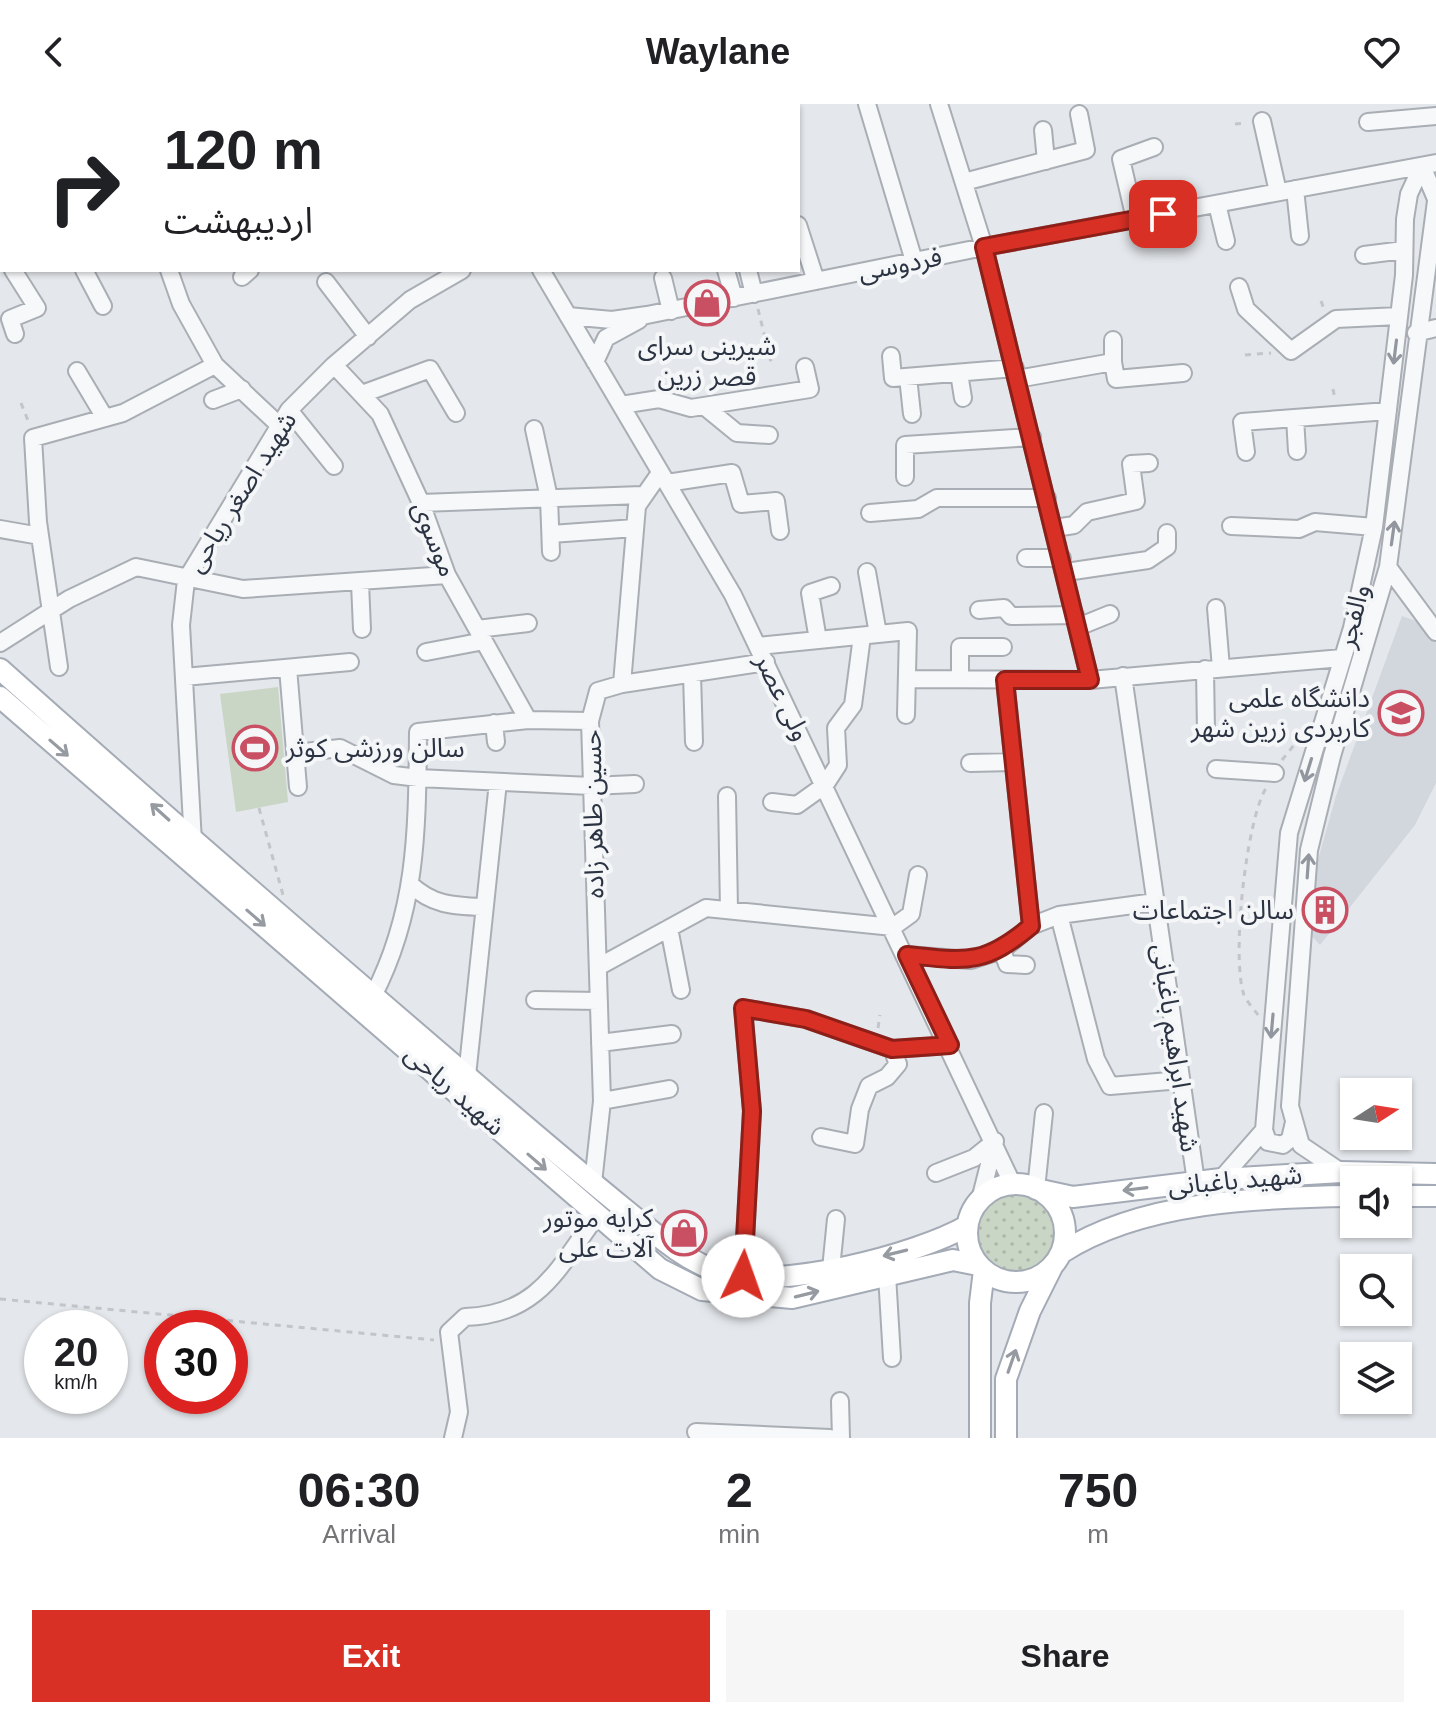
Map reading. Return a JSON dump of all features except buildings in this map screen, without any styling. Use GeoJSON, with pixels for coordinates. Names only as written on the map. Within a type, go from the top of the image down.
{"type":"FeatureCollection","features":[{"type":"Feature","properties":{"kind":"main road","name":"شهید ریاحی"},"geometry":{"type":"LineString","coordinates":[[0,669],[193,842],[467,1076],[662,1239],[698,1262],[724,1273],[780,1276],[831,1269],[941,1241],[967,1226]]}},
{"type":"Feature","properties":{"kind":"main road","name":"شهید ریاحی"},"geometry":{"type":"LineString","coordinates":[[0,697],[660,1269],[702,1290],[792,1298],[953,1260],[981,1268]]}},
{"type":"Feature","properties":{"kind":"main road","name":"شهید باغبانی"},"geometry":{"type":"LineString","coordinates":[[1036,1189],[1073,1197],[1221,1179],[1340,1172]]}},
{"type":"Feature","properties":{"kind":"main road","name":"شهید باغبانی"},"geometry":{"type":"LineString","coordinates":[[1412,1173],[1436,1174]]}},
{"type":"Feature","properties":{"kind":"main road"},"geometry":{"type":"LineString","coordinates":[[980,1438],[981,1268],[967,1240],[967,1226],[980,1200],[991,1190],[1013,1185],[1036,1189],[1058,1209],[1065,1238],[1030,1311],[1006,1379],[1006,1438]]}},
{"type":"Feature","properties":{"kind":"main road","name":"شهید باغبانی"},"geometry":{"type":"LineString","coordinates":[[1057,1259],[1088,1235],[1161,1211],[1340,1196]]}},
{"type":"Feature","properties":{"kind":"main road"},"geometry":{"type":"LineString","coordinates":[[1412,1196],[1436,1196]]}},
{"type":"Feature","properties":{"kind":"main road"},"geometry":{"type":"LineString","coordinates":[[981,1268],[997,1278],[1027,1281],[1057,1259]]}},
{"type":"Feature","properties":{"kind":"street"},"geometry":{"type":"LineString","coordinates":[[867,104],[914,261]]}},
{"type":"Feature","properties":{"kind":"street"},"geometry":{"type":"LineString","coordinates":[[939,104],[984,247],[1090,680]]}},
{"type":"Feature","properties":{"kind":"street"},"geometry":{"type":"LineString","coordinates":[[964,182],[1086,150],[1079,114]]}},
{"type":"Feature","properties":{"kind":"street"},"geometry":{"type":"LineString","coordinates":[[1368,122],[1436,116]]}},
{"type":"Feature","properties":{"kind":"street"},"geometry":{"type":"LineString","coordinates":[[1262,121],[1300,236]]}},
{"type":"Feature","properties":{"kind":"street"},"geometry":{"type":"LineString","coordinates":[[1043,130],[1046,161]]}},
{"type":"Feature","properties":{"kind":"street"},"geometry":{"type":"LineString","coordinates":[[1135,219],[1121,159],[1154,147]]}},
{"type":"Feature","properties":{"kind":"street","name":"فردوسی"},"geometry":{"type":"LineString","coordinates":[[568,316],[612,320],[671,311],[984,247],[1429,164]]}},
{"type":"Feature","properties":{"kind":"street","name":"والفجر"},"geometry":{"type":"LineString","coordinates":[[1340,1171],[1301,1145],[1290,1106],[1309,850],[1332,756],[1388,567],[1416,333],[1436,200],[1429,164]]}},
{"type":"Feature","properties":{"kind":"street","name":"والفجر"},"geometry":{"type":"LineString","coordinates":[[1264,1130],[1289,833],[1342,658],[1374,527],[1399,316],[1409,194],[1429,164]]}},
{"type":"Feature","properties":{"kind":"street"},"geometry":{"type":"LineString","coordinates":[[1217,204],[1226,241]]}},
{"type":"Feature","properties":{"kind":"street"},"geometry":{"type":"LineString","coordinates":[[800,231],[816,281]]}},
{"type":"Feature","properties":{"kind":"street"},"geometry":{"type":"LineString","coordinates":[[1364,255],[1404,250]]}},
{"type":"Feature","properties":{"kind":"street"},"geometry":{"type":"LineString","coordinates":[[14,272],[37,308],[10,319],[15,334]]}},
{"type":"Feature","properties":{"kind":"street"},"geometry":{"type":"LineString","coordinates":[[85,272],[103,306]]}},
{"type":"Feature","properties":{"kind":"street"},"geometry":{"type":"LineString","coordinates":[[170,272],[181,304],[215,365],[280,426]]}},
{"type":"Feature","properties":{"kind":"street","name":"شهید اصغر ریاحی"},"geometry":{"type":"LineString","coordinates":[[193,842],[181,625],[186,580],[289,410],[334,365],[410,300],[459,272]]}},
{"type":"Feature","properties":{"kind":"street","name":"ولی عصر"},"geometry":{"type":"LineString","coordinates":[[542,272],[733,595],[950,1045],[1013,1185]]}},
{"type":"Feature","properties":{"kind":"street"},"geometry":{"type":"LineString","coordinates":[[727,272],[734,298]]}},
{"type":"Feature","properties":{"kind":"street"},"geometry":{"type":"LineString","coordinates":[[748,272],[754,294]]}},
{"type":"Feature","properties":{"kind":"street"},"geometry":{"type":"LineString","coordinates":[[663,278],[671,311]]}},
{"type":"Feature","properties":{"kind":"street"},"geometry":{"type":"LineString","coordinates":[[326,282],[368,337]]}},
{"type":"Feature","properties":{"kind":"street"},"geometry":{"type":"LineString","coordinates":[[1239,287],[1246,309],[1291,351],[1336,319],[1399,316]]}},
{"type":"Feature","properties":{"kind":"street","name":"فردوسی"},"geometry":{"type":"LineString","coordinates":[[595,362],[606,338],[647,315]]}},
{"type":"Feature","properties":{"kind":"street"},"geometry":{"type":"LineString","coordinates":[[1416,333],[1436,328]]}},
{"type":"Feature","properties":{"kind":"street"},"geometry":{"type":"LineString","coordinates":[[1113,340],[1116,379],[1183,373]]}},
{"type":"Feature","properties":{"kind":"street"},"geometry":{"type":"LineString","coordinates":[[891,356],[893,378],[959,373],[1016,374],[1113,362]]}},
{"type":"Feature","properties":{"kind":"street"},"geometry":{"type":"LineString","coordinates":[[59,667],[40,536],[33,438],[105,418],[160,396],[215,365]]}},
{"type":"Feature","properties":{"kind":"street","name":"موسوی"},"geometry":{"type":"LineString","coordinates":[[334,365],[380,414],[421,503],[447,575],[528,720]]}},
{"type":"Feature","properties":{"kind":"street"},"geometry":{"type":"LineString","coordinates":[[621,405],[659,399],[691,408],[810,389],[805,367]]}},
{"type":"Feature","properties":{"kind":"street"},"geometry":{"type":"LineString","coordinates":[[362,394],[430,369],[456,413]]}},
{"type":"Feature","properties":{"kind":"street"},"geometry":{"type":"LineString","coordinates":[[77,371],[105,418]]}},
{"type":"Feature","properties":{"kind":"street"},"geometry":{"type":"LineString","coordinates":[[959,373],[963,398]]}},
{"type":"Feature","properties":{"kind":"street"},"geometry":{"type":"LineString","coordinates":[[908,377],[912,414]]}},
{"type":"Feature","properties":{"kind":"street"},"geometry":{"type":"LineString","coordinates":[[213,400],[242,389]]}},
{"type":"Feature","properties":{"kind":"street"},"geometry":{"type":"LineString","coordinates":[[704,406],[737,433],[769,435]]}},
{"type":"Feature","properties":{"kind":"street"},"geometry":{"type":"LineString","coordinates":[[289,410],[334,466]]}},
{"type":"Feature","properties":{"kind":"street"},"geometry":{"type":"LineString","coordinates":[[1246,452],[1242,422],[1388,411]]}},
{"type":"Feature","properties":{"kind":"street"},"geometry":{"type":"LineString","coordinates":[[1295,418],[1297,451]]}},
{"type":"Feature","properties":{"kind":"street"},"geometry":{"type":"LineString","coordinates":[[534,429],[549,498],[551,552]]}},
{"type":"Feature","properties":{"kind":"street"},"geometry":{"type":"LineString","coordinates":[[905,477],[905,445],[1032,437]]}},
{"type":"Feature","properties":{"kind":"street"},"geometry":{"type":"LineString","coordinates":[[1055,528],[1074,525],[1087,512],[1136,501],[1131,464],[1149,463]]}},
{"type":"Feature","properties":{"kind":"street"},"geometry":{"type":"LineString","coordinates":[[766,662],[622,684],[637,506],[642,495],[663,478],[732,473],[741,504],[776,501],[780,531]]}},
{"type":"Feature","properties":{"kind":"street"},"geometry":{"type":"LineString","coordinates":[[421,503],[642,495]]}},
{"type":"Feature","properties":{"kind":"street"},"geometry":{"type":"LineString","coordinates":[[870,513],[918,509],[937,498],[1047,498]]}},
{"type":"Feature","properties":{"kind":"street"},"geometry":{"type":"LineString","coordinates":[[1231,526],[1299,529],[1315,522],[1374,527]]}},
{"type":"Feature","properties":{"kind":"street"},"geometry":{"type":"LineString","coordinates":[[551,534],[635,528]]}},
{"type":"Feature","properties":{"kind":"street"},"geometry":{"type":"LineString","coordinates":[[0,529],[40,536]]}},
{"type":"Feature","properties":{"kind":"street"},"geometry":{"type":"LineString","coordinates":[[1026,558],[1064,565],[1148,560],[1167,547],[1167,533]]}},
{"type":"Feature","properties":{"kind":"street"},"geometry":{"type":"LineString","coordinates":[[0,643],[110,577],[136,567],[186,580],[243,589],[447,575]]}},
{"type":"Feature","properties":{"kind":"street"},"geometry":{"type":"LineString","coordinates":[[1388,567],[1436,632]]}},
{"type":"Feature","properties":{"kind":"street"},"geometry":{"type":"LineString","coordinates":[[772,802],[797,805],[825,785],[838,765],[836,728],[853,705],[870,635],[867,572]]}},
{"type":"Feature","properties":{"kind":"street"},"geometry":{"type":"LineString","coordinates":[[360,583],[362,629]]}},
{"type":"Feature","properties":{"kind":"street"},"geometry":{"type":"LineString","coordinates":[[818,640],[810,593],[831,586]]}},
{"type":"Feature","properties":{"kind":"street"},"geometry":{"type":"LineString","coordinates":[[979,610],[1004,608],[1011,616],[1076,621],[1110,614]]}},
{"type":"Feature","properties":{"kind":"street"},"geometry":{"type":"LineString","coordinates":[[1206,732],[1216,608]]}},
{"type":"Feature","properties":{"kind":"street"},"geometry":{"type":"LineString","coordinates":[[426,652],[528,623]]}},
{"type":"Feature","properties":{"kind":"street"},"geometry":{"type":"LineString","coordinates":[[758,646],[908,631],[906,715]]}},
{"type":"Feature","properties":{"kind":"street"},"geometry":{"type":"LineString","coordinates":[[960,679],[960,647],[1003,647]]}},
{"type":"Feature","properties":{"kind":"street"},"geometry":{"type":"LineString","coordinates":[[908,679],[1090,680],[1342,658]]}},
{"type":"Feature","properties":{"kind":"street"},"geometry":{"type":"LineString","coordinates":[[184,677],[350,662]]}},
{"type":"Feature","properties":{"kind":"street"},"geometry":{"type":"LineString","coordinates":[[288,668],[298,787]]}},
{"type":"Feature","properties":{"kind":"street"},"geometry":{"type":"LineString","coordinates":[[692,674],[694,742]]}},
{"type":"Feature","properties":{"kind":"street","name":"شهید ابراهیم باغبانی"},"geometry":{"type":"LineString","coordinates":[[1123,676],[1196,1182]]}},
{"type":"Feature","properties":{"kind":"street"},"geometry":{"type":"LineString","coordinates":[[1005,680],[1031,926]]}},
{"type":"Feature","properties":{"kind":"street","name":"حسین طاهر زاده"},"geometry":{"type":"LineString","coordinates":[[593,1183],[602,1101],[590,721],[598,691],[622,684]]}},
{"type":"Feature","properties":{"kind":"street"},"geometry":{"type":"LineString","coordinates":[[373,996],[394,954],[410,884],[418,778],[418,732],[528,720],[590,721]]}},
{"type":"Feature","properties":{"kind":"street"},"geometry":{"type":"LineString","coordinates":[[494,723],[496,742]]}},
{"type":"Feature","properties":{"kind":"street"},"geometry":{"type":"LineString","coordinates":[[296,753],[340,748],[394,775],[418,778],[591,786],[635,784]]}},
{"type":"Feature","properties":{"kind":"street"},"geometry":{"type":"LineString","coordinates":[[970,763],[1014,762]]}},
{"type":"Feature","properties":{"kind":"street"},"geometry":{"type":"LineString","coordinates":[[1216,769],[1275,773]]}},
{"type":"Feature","properties":{"kind":"street"},"geometry":{"type":"LineString","coordinates":[[467,1076],[482,907],[498,782]]}},
{"type":"Feature","properties":{"kind":"street"},"geometry":{"type":"LineString","coordinates":[[727,796],[729,910]]}},
{"type":"Feature","properties":{"kind":"street"},"geometry":{"type":"LineString","coordinates":[[598,967],[706,908],[893,927],[911,914],[918,875]]}},
{"type":"Feature","properties":{"kind":"street"},"geometry":{"type":"LineString","coordinates":[[410,884],[426,899],[449,905],[482,907]]}},
{"type":"Feature","properties":{"kind":"street"},"geometry":{"type":"LineString","coordinates":[[907,955],[971,960],[1002,950],[1031,926],[1059,915],[1155,902]]}},
{"type":"Feature","properties":{"kind":"street"},"geometry":{"type":"LineString","coordinates":[[1059,915],[1096,1059],[1110,1086],[1181,1080]]}},
{"type":"Feature","properties":{"kind":"street"},"geometry":{"type":"LineString","coordinates":[[669,928],[681,990]]}},
{"type":"Feature","properties":{"kind":"street"},"geometry":{"type":"LineString","coordinates":[[1002,950],[1007,964],[1026,965]]}},
{"type":"Feature","properties":{"kind":"street"},"geometry":{"type":"LineString","coordinates":[[535,1000],[599,1001]]}},
{"type":"Feature","properties":{"kind":"street"},"geometry":{"type":"LineString","coordinates":[[743,1276],[752,1111],[743,1008],[806,1019],[892,1049],[950,1045]]}},
{"type":"Feature","properties":{"kind":"street"},"geometry":{"type":"LineString","coordinates":[[600,1043],[672,1034]]}},
{"type":"Feature","properties":{"kind":"street"},"geometry":{"type":"LineString","coordinates":[[821,1137],[855,1144],[860,1109],[869,1086],[887,1077],[898,1064],[892,1049]]}},
{"type":"Feature","properties":{"kind":"street"},"geometry":{"type":"LineString","coordinates":[[602,1101],[669,1089]]}},
{"type":"Feature","properties":{"kind":"street"},"geometry":{"type":"LineString","coordinates":[[1036,1189],[1044,1113]]}},
{"type":"Feature","properties":{"kind":"street"},"geometry":{"type":"LineString","coordinates":[[1264,1130],[1268,1142],[1283,1145],[1290,1139],[1294,1122]]}},
{"type":"Feature","properties":{"kind":"street"},"geometry":{"type":"LineString","coordinates":[[1221,1179],[1264,1130]]}},
{"type":"Feature","properties":{"kind":"street"},"geometry":{"type":"LineString","coordinates":[[936,1173],[974,1158],[995,1141]]}},
{"type":"Feature","properties":{"kind":"street"},"geometry":{"type":"LineString","coordinates":[[980,1200],[995,1141]]}},
{"type":"Feature","properties":{"kind":"street"},"geometry":{"type":"LineString","coordinates":[[453,1438],[459,1412],[449,1332],[465,1317],[494,1316],[531,1300],[598,1214]]}},
{"type":"Feature","properties":{"kind":"street"},"geometry":{"type":"LineString","coordinates":[[831,1269],[836,1219]]}},
{"type":"Feature","properties":{"kind":"street"},"geometry":{"type":"LineString","coordinates":[[887,1275],[892,1358]]}},
{"type":"Feature","properties":{"kind":"street"},"geometry":{"type":"LineString","coordinates":[[840,1401],[841,1438]]}},
{"type":"Feature","properties":{"kind":"street"},"geometry":{"type":"LineString","coordinates":[[696,1432],[830,1438]]}},
{"type":"Feature","properties":{"kind":"path"},"geometry":{"type":"LineString","coordinates":[[754,294],[771,362]]}},
{"type":"Feature","properties":{"kind":"path"},"geometry":{"type":"LineString","coordinates":[[1245,355],[1291,351]]}},
{"type":"Feature","properties":{"kind":"path"},"geometry":{"type":"LineString","coordinates":[[21,403],[33,438]]}},
{"type":"Feature","properties":{"kind":"path"},"geometry":{"type":"LineString","coordinates":[[1272,1032],[1244,997],[1240,971],[1250,829],[1256,805],[1308,727]]}},
{"type":"Feature","properties":{"kind":"path"},"geometry":{"type":"LineString","coordinates":[[259,808],[283,896]]}},
{"type":"Feature","properties":{"kind":"path"},"geometry":{"type":"LineString","coordinates":[[0,1299],[450,1342]]}},
{"type":"Feature","properties":{"kind":"shaded area","name":"دانشگاه علمی کاربردی زرین شهر"},"geometry":{"type":"Polygon","coordinates":[[[1402,616],[1419,622],[1436,643],[1436,783],[1415,825],[1320,945],[1308,932],[1312,881],[1336,796],[1402,616]]]}},
{"type":"Feature","properties":{"kind":"green space","name":"سالن ورزشی کوثر"},"geometry":{"type":"Polygon","coordinates":[[[278,687],[288,802],[236,812],[220,694],[278,687]]]}},
{"type":"Feature","properties":{"kind":"green space"},"geometry":{"type":"Polygon","coordinates":[[[1017,1193],[1032,1196],[1045,1205],[1054,1218],[1057,1233],[1054,1248],[1045,1261],[1032,1270],[1017,1273],[1002,1270],[989,1261],[980,1248],[977,1233],[980,1218],[989,1205],[1002,1196],[1017,1193]]]}},
{"type":"Feature","properties":{"kind":"place","name":"شیرینی سرای قصر زرین"},"geometry":{"type":"Point","coordinates":[707,303]}},
{"type":"Feature","properties":{"kind":"place","name":"دانشگاه علمی کاربردی زرین شهر"},"geometry":{"type":"Point","coordinates":[1401,713]}},
{"type":"Feature","properties":{"kind":"place","name":"سالن ورزشی کوثر"},"geometry":{"type":"Point","coordinates":[255,748]}},
{"type":"Feature","properties":{"kind":"place","name":"سالن اجتماعات"},"geometry":{"type":"Point","coordinates":[1325,910]}},
{"type":"Feature","properties":{"kind":"place","name":"کرایه موتور آلات علی"},"geometry":{"type":"Point","coordinates":[684,1233]}},
{"type":"Feature","properties":{"kind":"route"},"geometry":{"type":"LineString","coordinates":[[743,1276],[752,1111],[743,1008],[806,1019],[892,1049],[950,1045],[907,955],[971,960],[1002,950],[1031,926],[1005,680],[1090,680],[984,247],[1163,214]]}}]}
